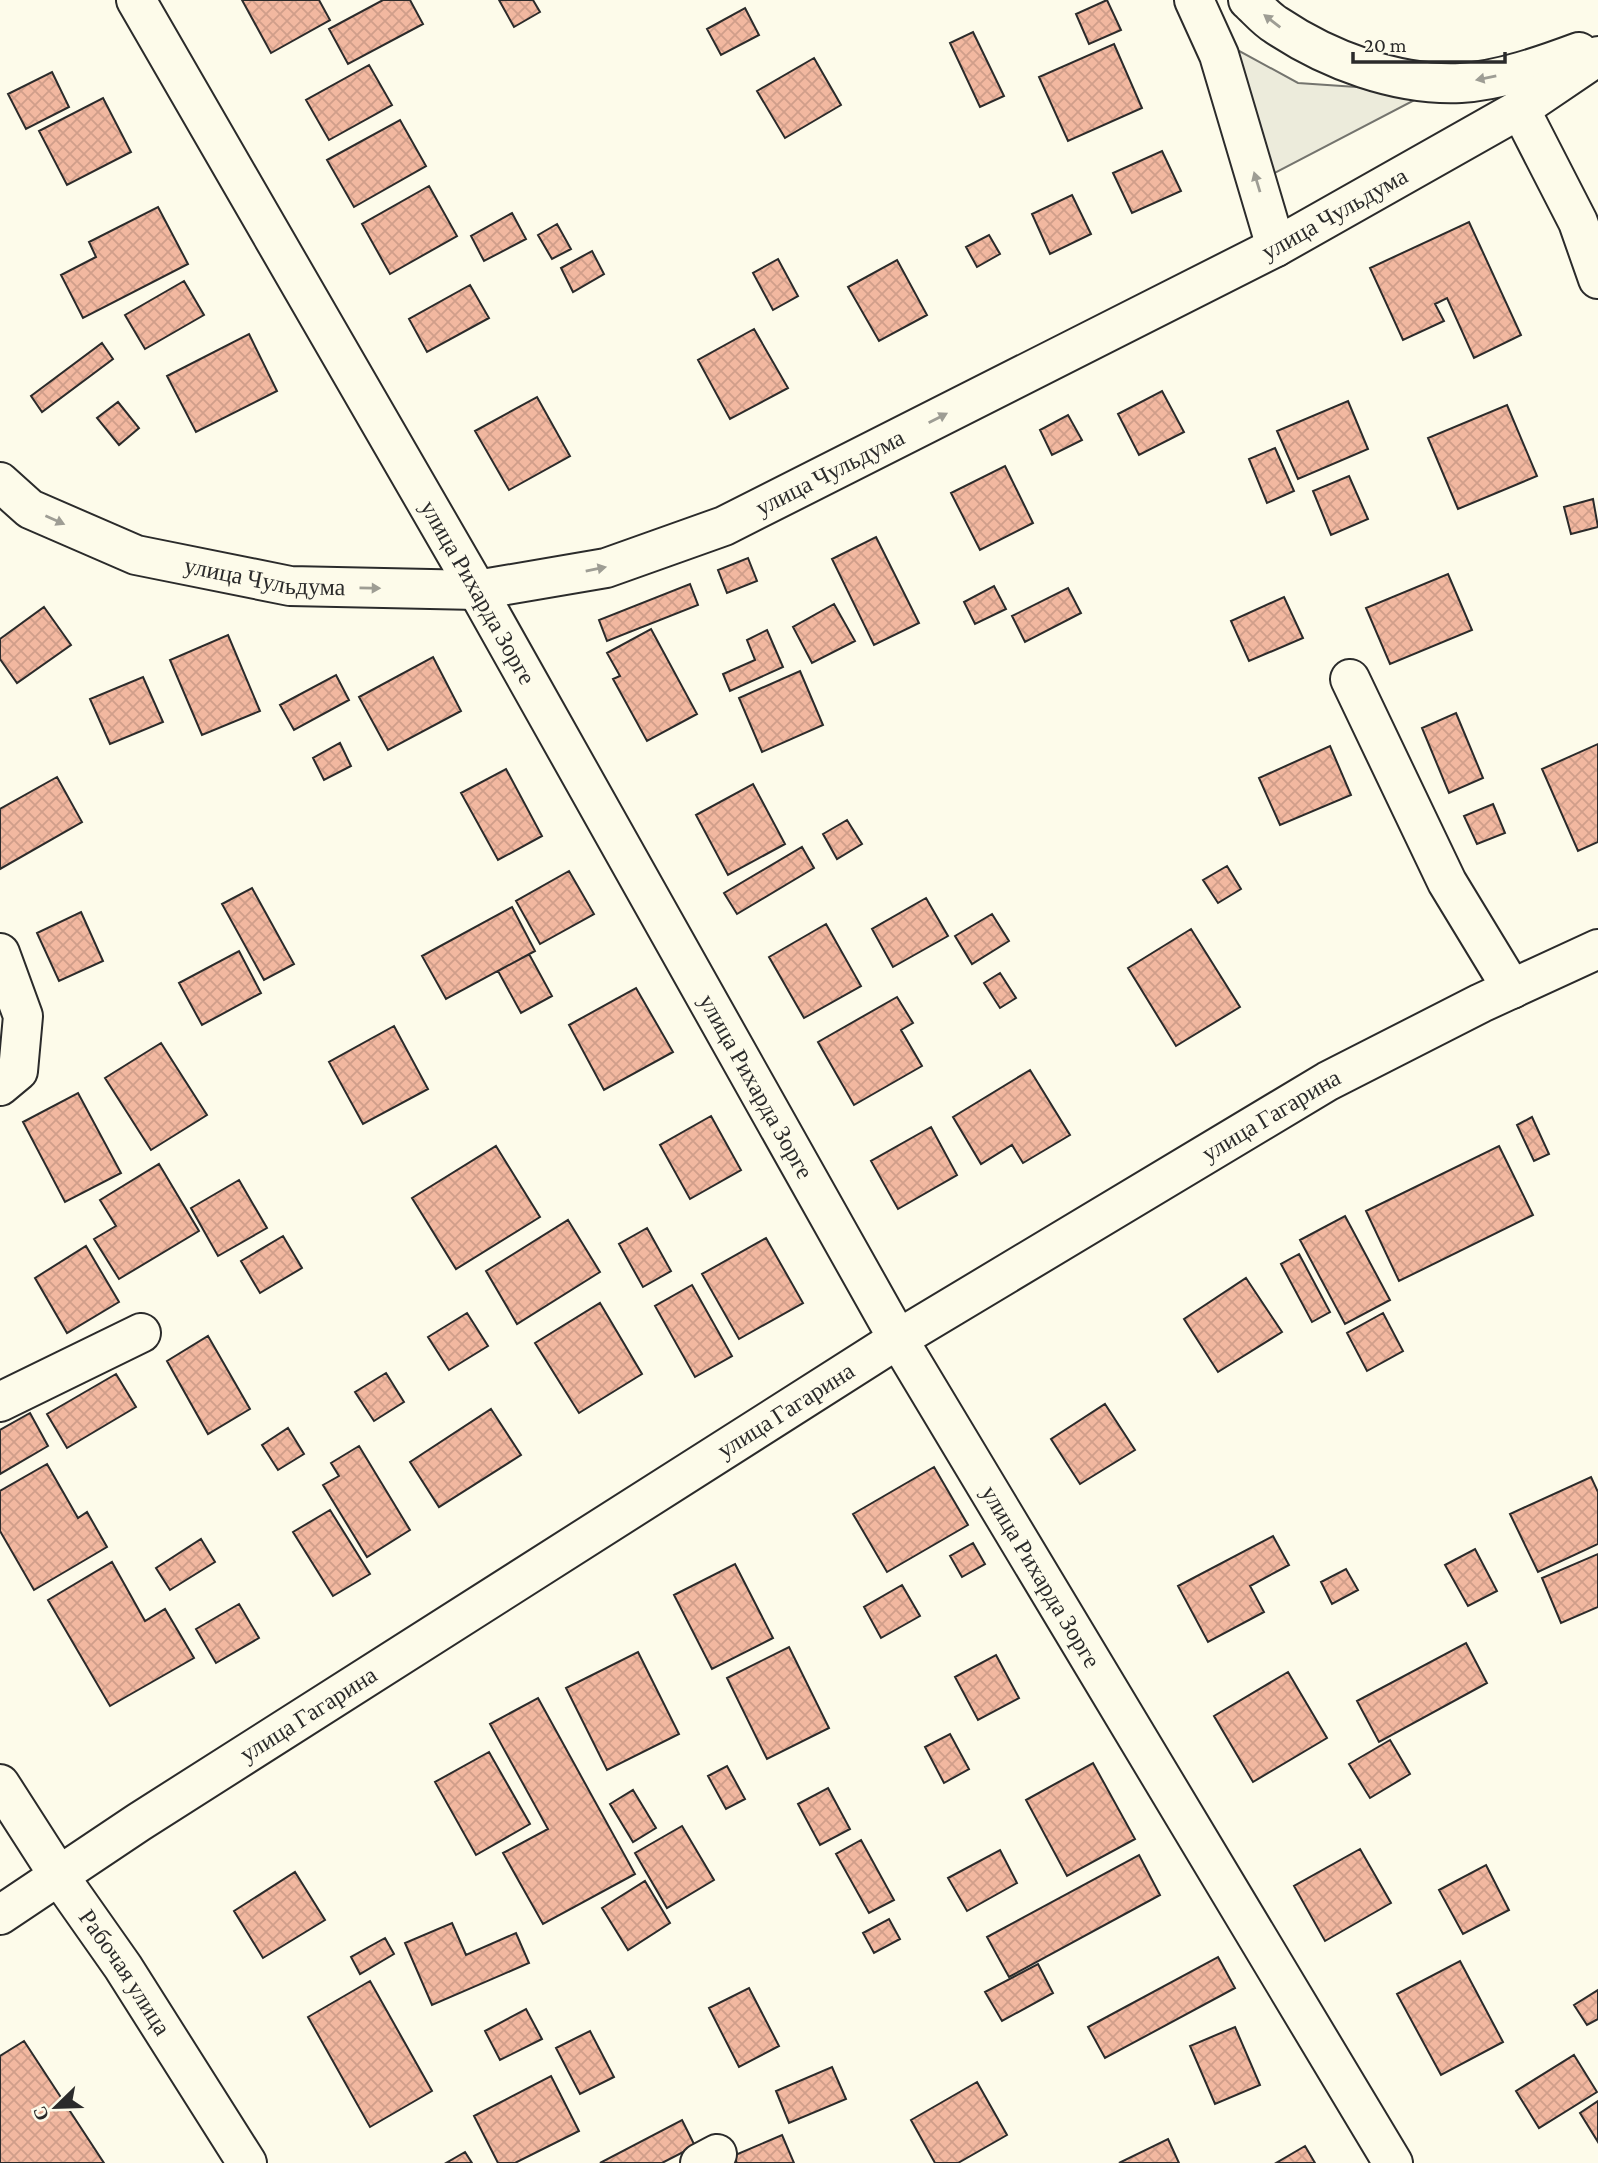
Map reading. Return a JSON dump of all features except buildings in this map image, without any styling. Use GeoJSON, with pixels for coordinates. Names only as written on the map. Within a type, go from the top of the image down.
{"type":"FeatureCollection","features":[{"type":"Feature","properties":{"kind":"street","name":"улица Рихарда Зорге"},"geometry":{"type":"LineString","coordinates":[[136,0],[477,590],[898,1339],[1393,2163]]}},
{"type":"Feature","properties":{"kind":"street"},"geometry":{"type":"LineString","coordinates":[[1194,0],[1219,55],[1276,247]]}},
{"type":"Feature","properties":{"kind":"street"},"geometry":{"type":"LineString","coordinates":[[1248,0],[1275,24],[1340,60],[1401,80],[1462,83],[1530,70],[1598,46]]}},
{"type":"Feature","properties":{"kind":"street","name":"улица Чульдума"},"geometry":{"type":"LineString","coordinates":[[0,482],[30,509],[136,555],[290,586],[477,590],[606,568],[724,526],[1276,247],[1520,109],[1598,56]]}},
{"type":"Feature","properties":{"kind":"street"},"geometry":{"type":"LineString","coordinates":[[1520,109],[1578,222],[1598,279]]}},
{"type":"Feature","properties":{"kind":"street"},"geometry":{"type":"LineString","coordinates":[[1350,679],[1447,882],[1512,989]]}},
{"type":"Feature","properties":{"kind":"street","name":"улица Гагарина"},"geometry":{"type":"LineString","coordinates":[[0,1915],[151,1814],[898,1339],[1328,1081],[1598,949]]}},
{"type":"Feature","properties":{"kind":"street"},"geometry":{"type":"LineString","coordinates":[[0,953],[23,1016],[18,1071],[0,1086]]}},
{"type":"Feature","properties":{"kind":"street"},"geometry":{"type":"LineString","coordinates":[[0,1402],[141,1333]]}},
{"type":"Feature","properties":{"kind":"street","name":"Рабочая улица"},"geometry":{"type":"LineString","coordinates":[[0,1784],[123,1968],[247,2163]]}},
{"type":"Feature","properties":{"kind":"shaded area"},"geometry":{"type":"Polygon","coordinates":[[[1199,29],[1298,83],[1430,92],[1267,177],[1199,29]]]}}]}
